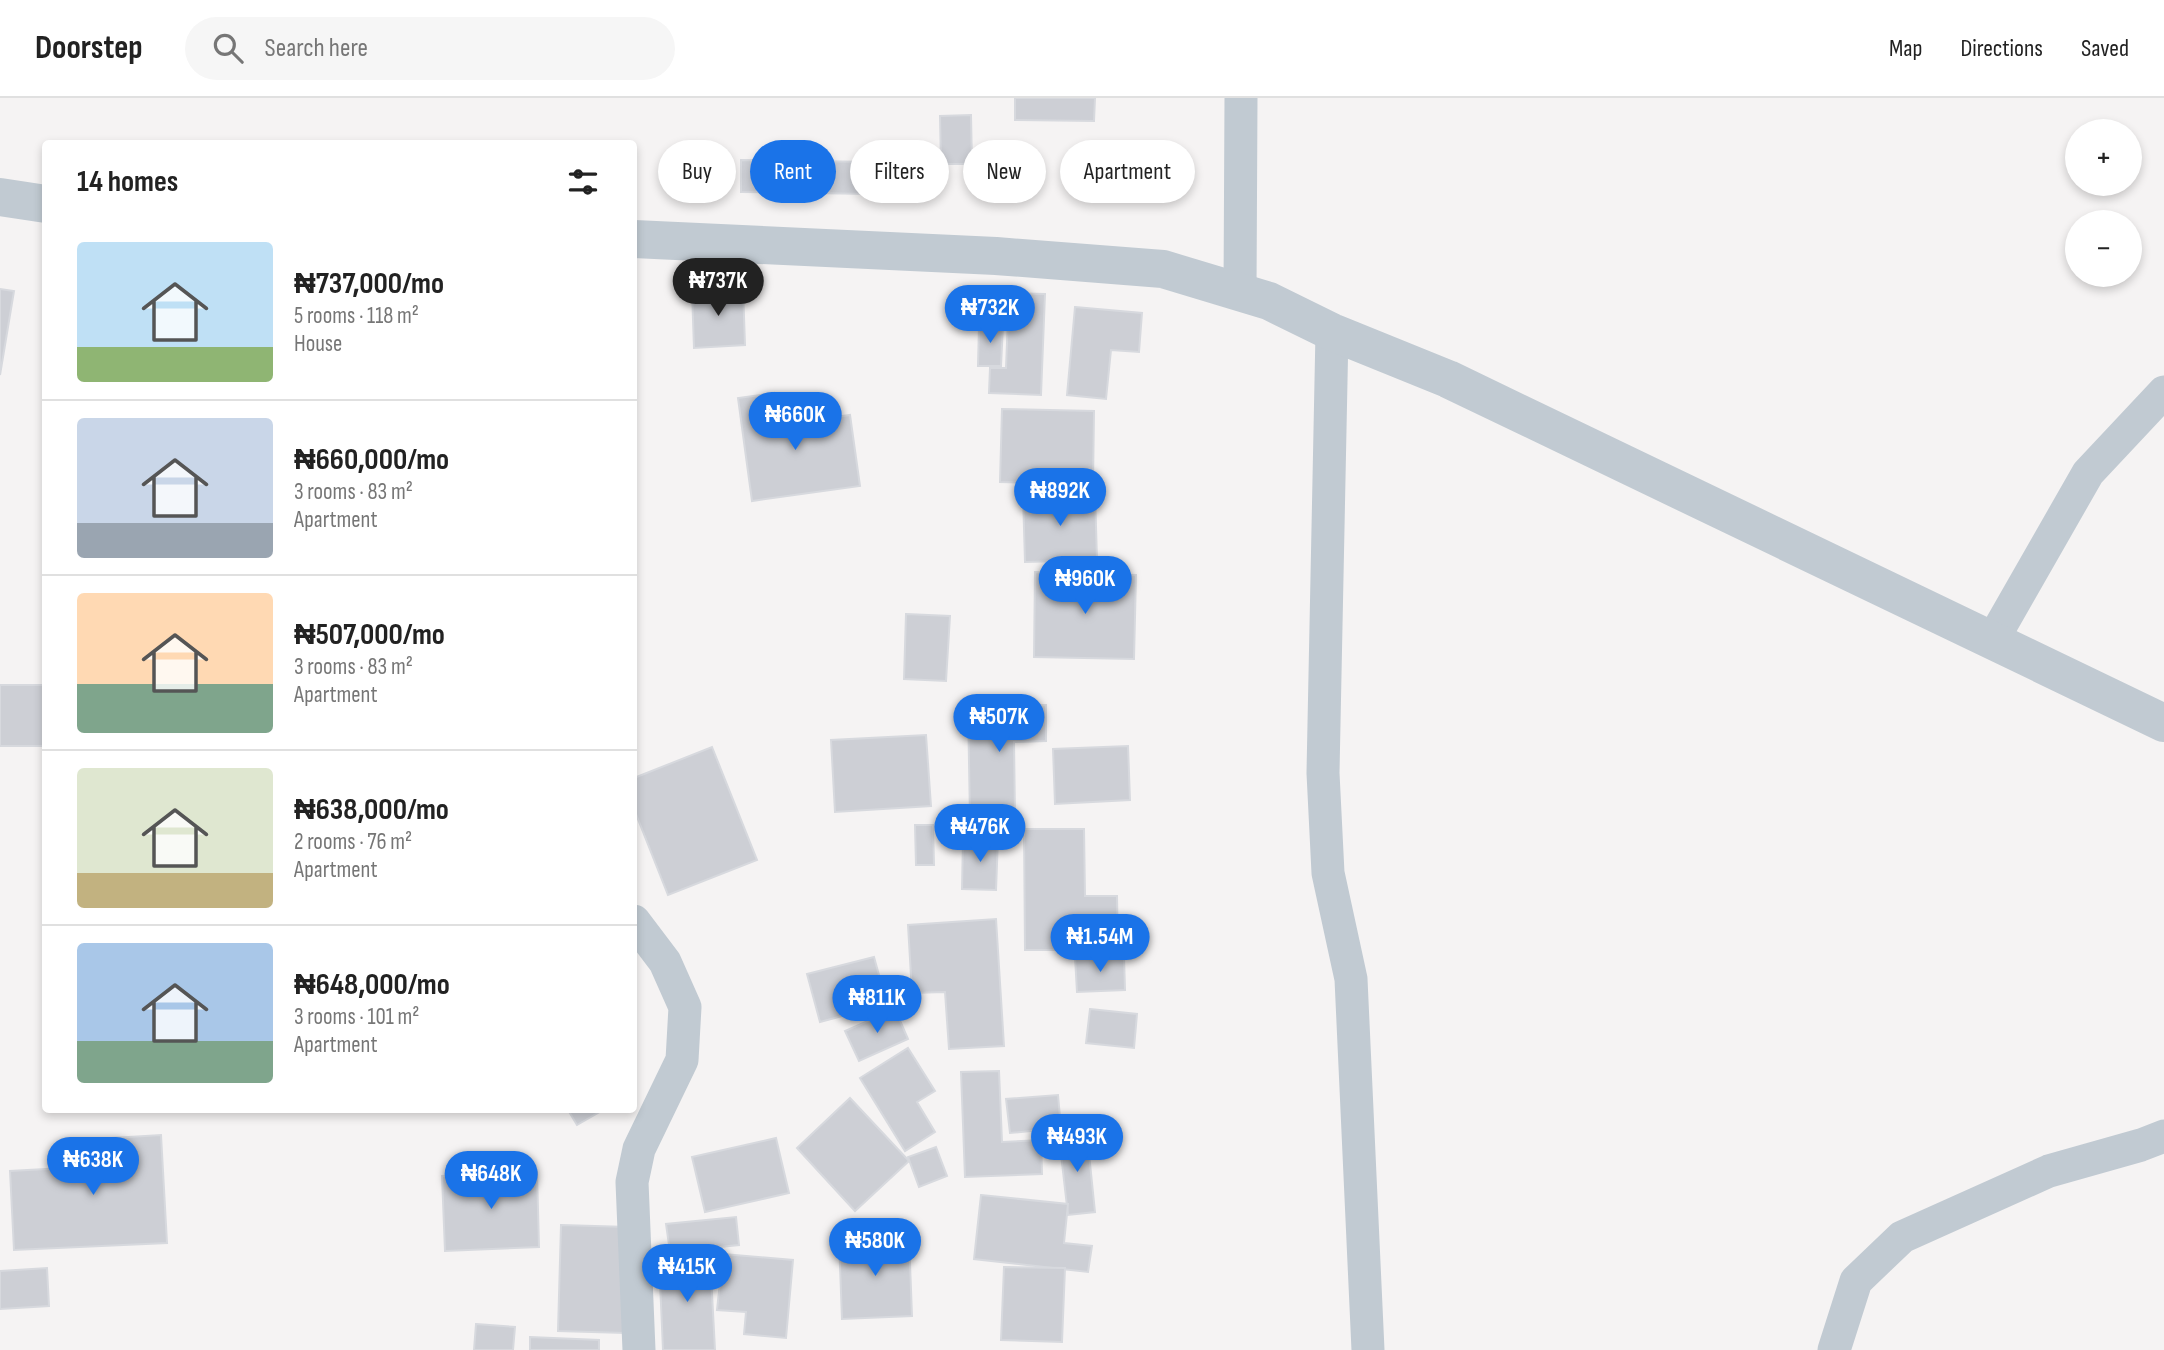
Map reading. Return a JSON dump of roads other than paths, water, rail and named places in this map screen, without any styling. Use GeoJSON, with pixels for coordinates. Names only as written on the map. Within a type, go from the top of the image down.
{"type":"FeatureCollection","features":[{"type":"Feature","properties":{"kind":"street"},"geometry":{"type":"LineString","coordinates":[[1240,292],[1241,98]]}},
{"type":"Feature","properties":{"kind":"street"},"geometry":{"type":"LineString","coordinates":[[0,197],[42,203]]}},
{"type":"Feature","properties":{"kind":"street"},"geometry":{"type":"LineString","coordinates":[[637,239],[996,256],[1163,269],[1269,301],[1332,332],[1448,379],[2164,723]]}},
{"type":"Feature","properties":{"kind":"street"},"geometry":{"type":"LineString","coordinates":[[1332,332],[1323,773],[1328,873],[1351,979],[1368,1350]]}},
{"type":"Feature","properties":{"kind":"street"},"geometry":{"type":"LineString","coordinates":[[1992,641],[2088,473],[2164,391]]}},
{"type":"Feature","properties":{"kind":"street"},"geometry":{"type":"LineString","coordinates":[[637,925],[664,962],[685,1007],[682,1060],[639,1149],[632,1182],[639,1350]]}},
{"type":"Feature","properties":{"kind":"street"},"geometry":{"type":"LineString","coordinates":[[1834,1350],[1856,1281],[1902,1237],[2049,1171],[2164,1136]]}}]}
